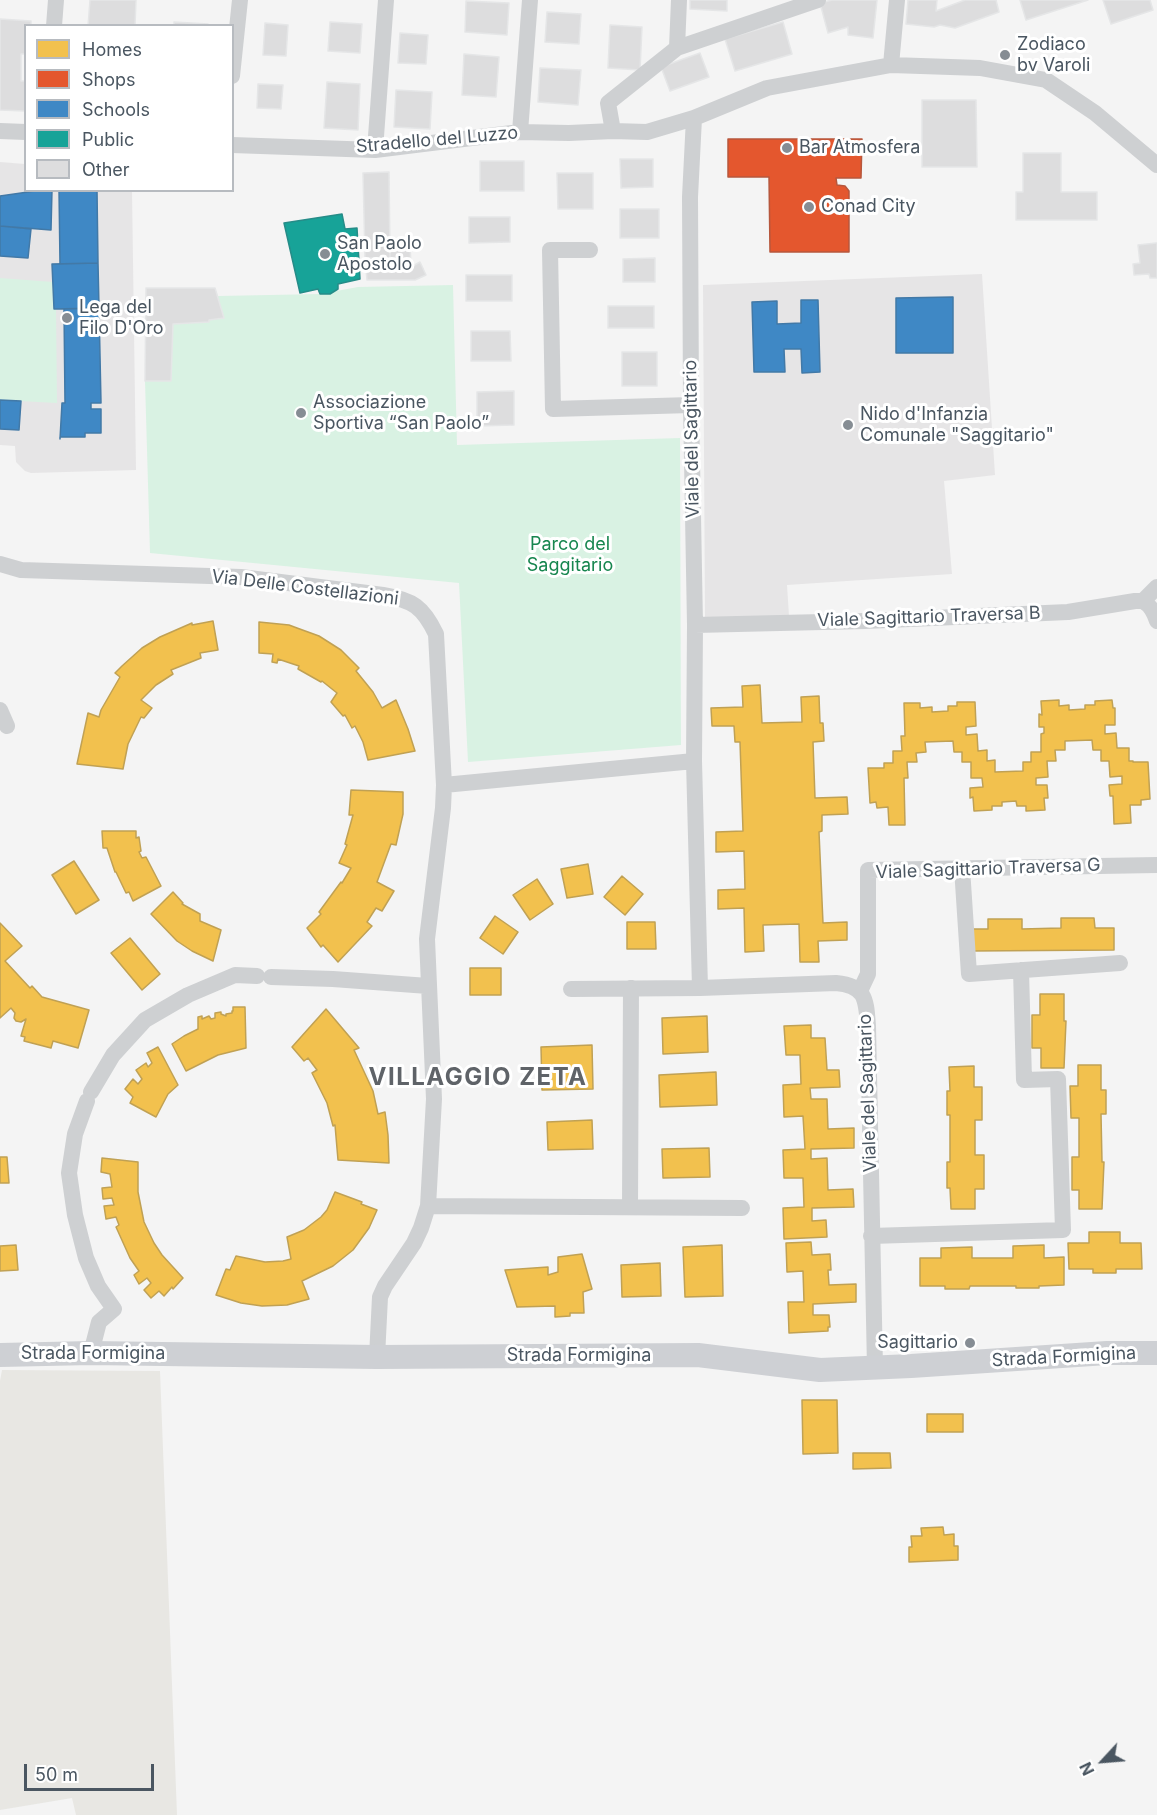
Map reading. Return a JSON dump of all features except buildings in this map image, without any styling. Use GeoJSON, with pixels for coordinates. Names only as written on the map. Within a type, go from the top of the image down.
{"type":"FeatureCollection","features":[{"type":"Feature","properties":{"kind":"street"},"geometry":{"type":"LineString","coordinates":[[54,24],[56,0]]}},
{"type":"Feature","properties":{"kind":"street"},"geometry":{"type":"LineString","coordinates":[[234,57],[240,0]]}},
{"type":"Feature","properties":{"kind":"street"},"geometry":{"type":"LineString","coordinates":[[375,150],[386,0]]}},
{"type":"Feature","properties":{"kind":"street"},"geometry":{"type":"LineString","coordinates":[[520,132],[530,0]]}},
{"type":"Feature","properties":{"kind":"street"},"geometry":{"type":"LineString","coordinates":[[677,48],[679,0]]}},
{"type":"Feature","properties":{"kind":"street"},"geometry":{"type":"LineString","coordinates":[[613,131],[608,103],[677,48],[818,0]]}},
{"type":"Feature","properties":{"kind":"street"},"geometry":{"type":"LineString","coordinates":[[891,65],[897,0]]}},
{"type":"Feature","properties":{"kind":"street","name":"Stradello del Luzzo"},"geometry":{"type":"LineString","coordinates":[[234,145],[375,150],[520,132],[646,132],[694,118],[767,88],[891,65],[980,68],[1046,80],[1095,113],[1157,165]]}},
{"type":"Feature","properties":{"kind":"street","name":"Viale del Sagittario"},"geometry":{"type":"LineString","coordinates":[[694,118],[690,197],[691,405],[694,761],[700,988],[836,983],[854,987],[860,991],[867,1010],[868,1026],[875,1368]]}},
{"type":"Feature","properties":{"kind":"street"},"geometry":{"type":"LineString","coordinates":[[0,131],[24,132]]}},
{"type":"Feature","properties":{"kind":"street"},"geometry":{"type":"LineString","coordinates":[[590,250],[550,250],[553,409],[691,405]]}},
{"type":"Feature","properties":{"kind":"street"},"geometry":{"type":"LineString","coordinates":[[0,554],[21,570]]}},
{"type":"Feature","properties":{"kind":"street","name":"Via Delle Costellazioni"},"geometry":{"type":"LineString","coordinates":[[0,564],[21,570],[241,577],[402,598],[415,604],[428,617],[436,634],[444,785],[427,939],[434,1100],[428,1206],[414,1243],[380,1297],[377,1357]]}},
{"type":"Feature","properties":{"kind":"street"},"geometry":{"type":"LineString","coordinates":[[1157,587],[1143,601],[1149,604],[1157,621]]}},
{"type":"Feature","properties":{"kind":"street","name":"Viale Sagittario Traversa B"},"geometry":{"type":"LineString","coordinates":[[694,625],[865,621],[1068,612],[1143,601]]}},
{"type":"Feature","properties":{"kind":"street"},"geometry":{"type":"LineString","coordinates":[[0,710],[7,726]]}},
{"type":"Feature","properties":{"kind":"street"},"geometry":{"type":"LineString","coordinates":[[444,785],[694,761]]}},
{"type":"Feature","properties":{"kind":"street","name":"Viale Sagittario Traversa G"},"geometry":{"type":"LineString","coordinates":[[860,991],[868,974],[868,870],[1157,865]]}},
{"type":"Feature","properties":{"kind":"street"},"geometry":{"type":"LineString","coordinates":[[962,868],[969,974],[1120,963]]}},
{"type":"Feature","properties":{"kind":"street"},"geometry":{"type":"LineString","coordinates":[[871,1236],[1063,1230],[1058,1079],[1024,1080],[1021,970]]}},
{"type":"Feature","properties":{"kind":"street"},"geometry":{"type":"LineString","coordinates":[[91,1353],[99,1322],[114,1309],[98,1286],[86,1258],[75,1215],[69,1173],[75,1134],[89,1097],[112,1055],[145,1020],[188,995],[235,975],[428,986]]}},
{"type":"Feature","properties":{"kind":"street"},"geometry":{"type":"LineString","coordinates":[[630,1207],[631,988]]}},
{"type":"Feature","properties":{"kind":"street"},"geometry":{"type":"LineString","coordinates":[[571,989],[700,988]]}},
{"type":"Feature","properties":{"kind":"street"},"geometry":{"type":"LineString","coordinates":[[428,1206],[742,1208]]}},
{"type":"Feature","properties":{"kind":"street","name":"Strada Formigina"},"geometry":{"type":"LineString","coordinates":[[0,1355],[91,1353],[377,1357],[698,1355],[820,1370],[1107,1353],[1157,1353]]}},
{"type":"Feature","properties":{"kind":"shaded area","name":"Lega del Filo D'Oro"},"geometry":{"type":"Polygon","coordinates":[[[0,162],[24,164],[24,192],[132,192],[136,470],[31,473],[25,471],[16,462],[15,446],[0,445],[0,162]]]}},
{"type":"Feature","properties":{"kind":"shaded area","name":"Nido d'Infanzia Comunale \"Saggitario\""},"geometry":{"type":"Polygon","coordinates":[[[982,274],[995,475],[944,481],[952,574],[787,585],[789,616],[705,618],[703,285],[982,274]]]}},
{"type":"Feature","properties":{"kind":"shaded area"},"geometry":{"type":"Polygon","coordinates":[[[2,1370],[160,1371],[177,1815],[76,1815],[72,1798],[0,1810],[0,1381],[2,1370]]]}},
{"type":"Feature","properties":{"kind":"green space"},"geometry":{"type":"Polygon","coordinates":[[[0,278],[53,282],[54,309],[56,309],[57,403],[0,400],[0,278]]]}},
{"type":"Feature","properties":{"kind":"green space","name":"Parco del Saggitario"},"geometry":{"type":"Polygon","coordinates":[[[453,285],[457,445],[680,438],[681,745],[468,762],[459,583],[150,553],[145,381],[146,288],[215,288],[218,296],[320,294],[358,287],[453,285]]]}},
{"type":"Feature","properties":{"kind":"place","name":"Zodiaco bv Varoli"},"geometry":{"type":"Point","coordinates":[1005,55]}},
{"type":"Feature","properties":{"kind":"place","name":"Bar Atmosfera"},"geometry":{"type":"Point","coordinates":[787,148]}},
{"type":"Feature","properties":{"kind":"place","name":"Conad City"},"geometry":{"type":"Point","coordinates":[809,207]}},
{"type":"Feature","properties":{"kind":"place","name":"San Paolo Apostolo"},"geometry":{"type":"Point","coordinates":[325,254]}},
{"type":"Feature","properties":{"kind":"place","name":"Lega del Filo D'Oro"},"geometry":{"type":"Point","coordinates":[67,318]}},
{"type":"Feature","properties":{"kind":"place","name":"Associazione Sportiva “San Paolo”"},"geometry":{"type":"Point","coordinates":[301,413]}},
{"type":"Feature","properties":{"kind":"place","name":"Nido d'Infanzia Comunale \"Saggitario\""},"geometry":{"type":"Point","coordinates":[848,425]}},
{"type":"Feature","properties":{"kind":"place","name":"Sagittario"},"geometry":{"type":"Point","coordinates":[970,1343]}},
{"type":"Feature","properties":{"kind":"district","name":"VILLAGGIO ZETA"},"geometry":{"type":"Point","coordinates":[478,1078]}}]}
